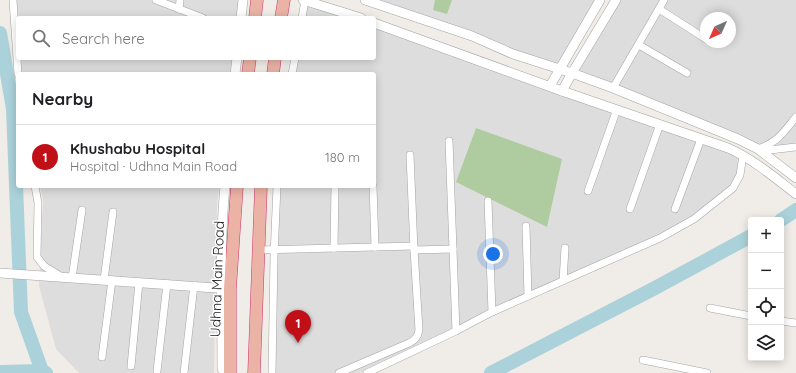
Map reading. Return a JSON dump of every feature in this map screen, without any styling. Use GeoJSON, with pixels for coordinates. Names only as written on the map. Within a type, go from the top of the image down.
{"type":"FeatureCollection","features":[{"type":"Feature","properties":{"kind":"highway"},"geometry":{"type":"LineString","coordinates":[[255,16],[257,0]]}},
{"type":"Feature","properties":{"kind":"highway"},"geometry":{"type":"LineString","coordinates":[[281,16],[284,0]]}},
{"type":"Feature","properties":{"kind":"highway"},"geometry":{"type":"LineString","coordinates":[[248,72],[250,60]]}},
{"type":"Feature","properties":{"kind":"highway"},"geometry":{"type":"LineString","coordinates":[[273,72],[275,60]]}},
{"type":"Feature","properties":{"kind":"highway","name":"Udhna Main Road"},"geometry":{"type":"LineString","coordinates":[[230,373],[226,288],[237,188]]}},
{"type":"Feature","properties":{"kind":"highway"},"geometry":{"type":"LineString","coordinates":[[254,373],[261,188]]}},
{"type":"Feature","properties":{"kind":"street"},"geometry":{"type":"LineString","coordinates":[[13,0],[16,44]]}},
{"type":"Feature","properties":{"kind":"street"},"geometry":{"type":"LineString","coordinates":[[156,0],[198,16]]}},
{"type":"Feature","properties":{"kind":"street"},"geometry":{"type":"LineString","coordinates":[[179,9],[180,0]]}},
{"type":"Feature","properties":{"kind":"street"},"geometry":{"type":"LineString","coordinates":[[240,16],[243,0]]}},
{"type":"Feature","properties":{"kind":"street"},"geometry":{"type":"LineString","coordinates":[[302,16],[304,0],[355,16]]}},
{"type":"Feature","properties":{"kind":"street"},"geometry":{"type":"LineString","coordinates":[[365,0],[472,36],[513,54],[613,88],[738,139],[762,152],[796,178]]}},
{"type":"Feature","properties":{"kind":"street"},"geometry":{"type":"LineString","coordinates":[[550,86],[600,0]]}},
{"type":"Feature","properties":{"kind":"street"},"geometry":{"type":"LineString","coordinates":[[562,91],[616,0]]}},
{"type":"Feature","properties":{"kind":"street"},"geometry":{"type":"LineString","coordinates":[[613,88],[664,0]]}},
{"type":"Feature","properties":{"kind":"street"},"geometry":{"type":"LineString","coordinates":[[659,9],[700,35]]}},
{"type":"Feature","properties":{"kind":"street"},"geometry":{"type":"LineString","coordinates":[[376,24],[562,91],[660,124],[743,155],[759,165],[796,194]]}},
{"type":"Feature","properties":{"kind":"street"},"geometry":{"type":"LineString","coordinates":[[639,45],[687,73]]}},
{"type":"Feature","properties":{"kind":"street"},"geometry":{"type":"LineString","coordinates":[[17,60],[18,72]]}},
{"type":"Feature","properties":{"kind":"street"},"geometry":{"type":"LineString","coordinates":[[235,72],[236,60]]}},
{"type":"Feature","properties":{"kind":"street"},"geometry":{"type":"LineString","coordinates":[[292,72],[295,60]]}},
{"type":"Feature","properties":{"kind":"street"},"geometry":{"type":"LineString","coordinates":[[588,190],[617,109]]}},
{"type":"Feature","properties":{"kind":"street"},"geometry":{"type":"LineString","coordinates":[[762,152],[775,141],[796,117]]}},
{"type":"Feature","properties":{"kind":"street"},"geometry":{"type":"LineString","coordinates":[[630,209],[660,124]]}},
{"type":"Feature","properties":{"kind":"street"},"geometry":{"type":"LineString","coordinates":[[675,208],[700,139]]}},
{"type":"Feature","properties":{"kind":"street"},"geometry":{"type":"LineString","coordinates":[[449,141],[456,331]]}},
{"type":"Feature","properties":{"kind":"street"},"geometry":{"type":"LineString","coordinates":[[762,152],[796,147]]}},
{"type":"Feature","properties":{"kind":"street"},"geometry":{"type":"LineString","coordinates":[[339,373],[409,343],[415,340],[418,335],[419,330],[410,155]]}},
{"type":"Feature","properties":{"kind":"street"},"geometry":{"type":"LineString","coordinates":[[367,373],[456,331],[492,312],[660,238],[694,219],[733,188],[740,175],[743,155]]}},
{"type":"Feature","properties":{"kind":"street"},"geometry":{"type":"LineString","coordinates":[[35,188],[38,203],[37,257],[41,263],[67,278]]}},
{"type":"Feature","properties":{"kind":"street"},"geometry":{"type":"LineString","coordinates":[[225,188],[223,205],[226,288],[222,369],[226,373]]}},
{"type":"Feature","properties":{"kind":"street"},"geometry":{"type":"LineString","coordinates":[[272,373],[274,250],[277,188]]}},
{"type":"Feature","properties":{"kind":"street"},"geometry":{"type":"LineString","coordinates":[[334,248],[335,188]]}},
{"type":"Feature","properties":{"kind":"street"},"geometry":{"type":"LineString","coordinates":[[373,188],[375,247]]}},
{"type":"Feature","properties":{"kind":"street"},"geometry":{"type":"LineString","coordinates":[[488,201],[492,312]]}},
{"type":"Feature","properties":{"kind":"street"},"geometry":{"type":"LineString","coordinates":[[67,278],[82,210]]}},
{"type":"Feature","properties":{"kind":"street"},"geometry":{"type":"LineString","coordinates":[[102,358],[113,212]]}},
{"type":"Feature","properties":{"kind":"street"},"geometry":{"type":"LineString","coordinates":[[526,226],[528,296]]}},
{"type":"Feature","properties":{"kind":"street"},"geometry":{"type":"LineString","coordinates":[[259,250],[375,247],[453,249]]}},
{"type":"Feature","properties":{"kind":"street"},"geometry":{"type":"LineString","coordinates":[[563,281],[565,248]]}},
{"type":"Feature","properties":{"kind":"street"},"geometry":{"type":"LineString","coordinates":[[0,273],[226,288]]}},
{"type":"Feature","properties":{"kind":"street"},"geometry":{"type":"LineString","coordinates":[[131,366],[138,282]]}},
{"type":"Feature","properties":{"kind":"street"},"geometry":{"type":"LineString","coordinates":[[157,371],[167,284]]}},
{"type":"Feature","properties":{"kind":"street"},"geometry":{"type":"LineString","coordinates":[[184,373],[194,285]]}},
{"type":"Feature","properties":{"kind":"street"},"geometry":{"type":"LineString","coordinates":[[710,308],[748,315]]}},
{"type":"Feature","properties":{"kind":"street"},"geometry":{"type":"LineString","coordinates":[[784,321],[796,323]]}},
{"type":"Feature","properties":{"kind":"street"},"geometry":{"type":"LineString","coordinates":[[643,360],[707,373]]}},
{"type":"Feature","properties":{"kind":"shaded area"},"geometry":{"type":"Polygon","coordinates":[[[16,0],[240,0],[238,16],[17,16],[16,0]]]}},
{"type":"Feature","properties":{"kind":"shaded area"},"geometry":{"type":"Polygon","coordinates":[[[371,0],[596,0],[558,66],[371,0]]]}},
{"type":"Feature","properties":{"kind":"shaded area"},"geometry":{"type":"Polygon","coordinates":[[[619,0],[796,0],[796,151],[766,152],[576,71],[619,0]]]}},
{"type":"Feature","properties":{"kind":"shaded area"},"geometry":{"type":"Polygon","coordinates":[[[305,2],[348,16],[303,16],[305,2]]]}},
{"type":"Feature","properties":{"kind":"shaded area"},"geometry":{"type":"Polygon","coordinates":[[[376,26],[740,156],[738,176],[731,187],[692,218],[658,236],[360,373],[274,373],[279,188],[376,188],[376,72],[293,72],[296,60],[376,60],[376,26]]]}},
{"type":"Feature","properties":{"kind":"shaded area"},"geometry":{"type":"Polygon","coordinates":[[[20,60],[233,60],[231,72],[21,72],[20,60]]]}},
{"type":"Feature","properties":{"kind":"shaded area"},"geometry":{"type":"Polygon","coordinates":[[[40,188],[219,188],[217,205],[214,373],[79,373],[56,349],[39,286],[43,200],[40,188]]]}},
{"type":"Feature","properties":{"kind":"green space"},"geometry":{"type":"Polygon","coordinates":[[[435,0],[452,0],[447,14],[433,10],[435,0]]]}},
{"type":"Feature","properties":{"kind":"green space"},"geometry":{"type":"Polygon","coordinates":[[[476,128],[562,159],[547,227],[456,182],[476,128]]]}},
{"type":"Feature","properties":{"kind":"waterway"},"geometry":{"type":"LineString","coordinates":[[0,33],[13,109],[16,185]]}},
{"type":"Feature","properties":{"kind":"waterway"},"geometry":{"type":"LineString","coordinates":[[16,188],[21,312],[42,371],[46,373]]}},
{"type":"Feature","properties":{"kind":"waterway"},"geometry":{"type":"LineString","coordinates":[[784,218],[796,210]]}},
{"type":"Feature","properties":{"kind":"waterway"},"geometry":{"type":"LineString","coordinates":[[491,373],[655,288],[748,238]]}},
{"type":"Feature","properties":{"kind":"waterway"},"geometry":{"type":"LineString","coordinates":[[0,372],[42,371]]}},
{"type":"Feature","properties":{"kind":"place","name":"Khushabu Hospital"},"geometry":{"type":"Point","coordinates":[298,343]}}]}
